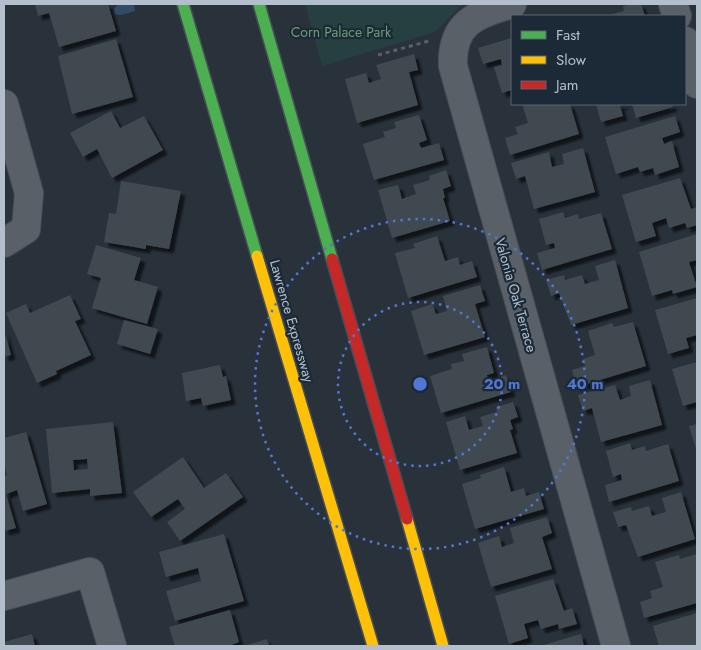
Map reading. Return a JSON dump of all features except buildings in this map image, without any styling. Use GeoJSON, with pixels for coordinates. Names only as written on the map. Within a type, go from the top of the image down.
{"type":"FeatureCollection","features":[{"type":"Feature","properties":{"kind":"highway","name":"Lawrence Expressway"},"geometry":{"type":"LineString","coordinates":[[183,4],[372,646]]}},
{"type":"Feature","properties":{"kind":"highway"},"geometry":{"type":"LineString","coordinates":[[259,4],[443,646]]}},
{"type":"Feature","properties":{"kind":"street","name":"Valonia Oak Terrace"},"geometry":{"type":"LineString","coordinates":[[512,4],[488,11],[467,23],[454,40],[453,66],[458,94],[616,646]]}},
{"type":"Feature","properties":{"kind":"street"},"geometry":{"type":"LineString","coordinates":[[686,45],[697,84]]}},
{"type":"Feature","properties":{"kind":"street"},"geometry":{"type":"LineString","coordinates":[[4,104],[29,192],[26,229],[4,243]]}},
{"type":"Feature","properties":{"kind":"street"},"geometry":{"type":"LineString","coordinates":[[4,596],[90,572],[112,646]]}},
{"type":"Feature","properties":{"kind":"path"},"geometry":{"type":"LineString","coordinates":[[378,56],[430,40]]}},
{"type":"Feature","properties":{"kind":"green space","name":"Corn Palace Park"},"geometry":{"type":"Polygon","coordinates":[[[305,4],[463,4],[435,32],[322,66],[305,4]]]}},
{"type":"Feature","properties":{"kind":"water"},"geometry":{"type":"Polygon","coordinates":[[[118,4],[134,4],[135,11],[121,15],[115,14],[114,9],[118,4]]]}},
{"type":"Feature","properties":{"kind":"traffic: fast"},"geometry":{"type":"LineString","coordinates":[[183,4],[257,256]]}},
{"type":"Feature","properties":{"kind":"traffic: fast"},"geometry":{"type":"LineString","coordinates":[[259,4],[332,259]]}},
{"type":"Feature","properties":{"kind":"traffic: slow"},"geometry":{"type":"LineString","coordinates":[[257,256],[373,646]]}},
{"type":"Feature","properties":{"kind":"traffic: slow"},"geometry":{"type":"LineString","coordinates":[[407,519],[443,646]]}},
{"type":"Feature","properties":{"kind":"traffic: jam"},"geometry":{"type":"LineString","coordinates":[[332,259],[407,519]]}}]}
